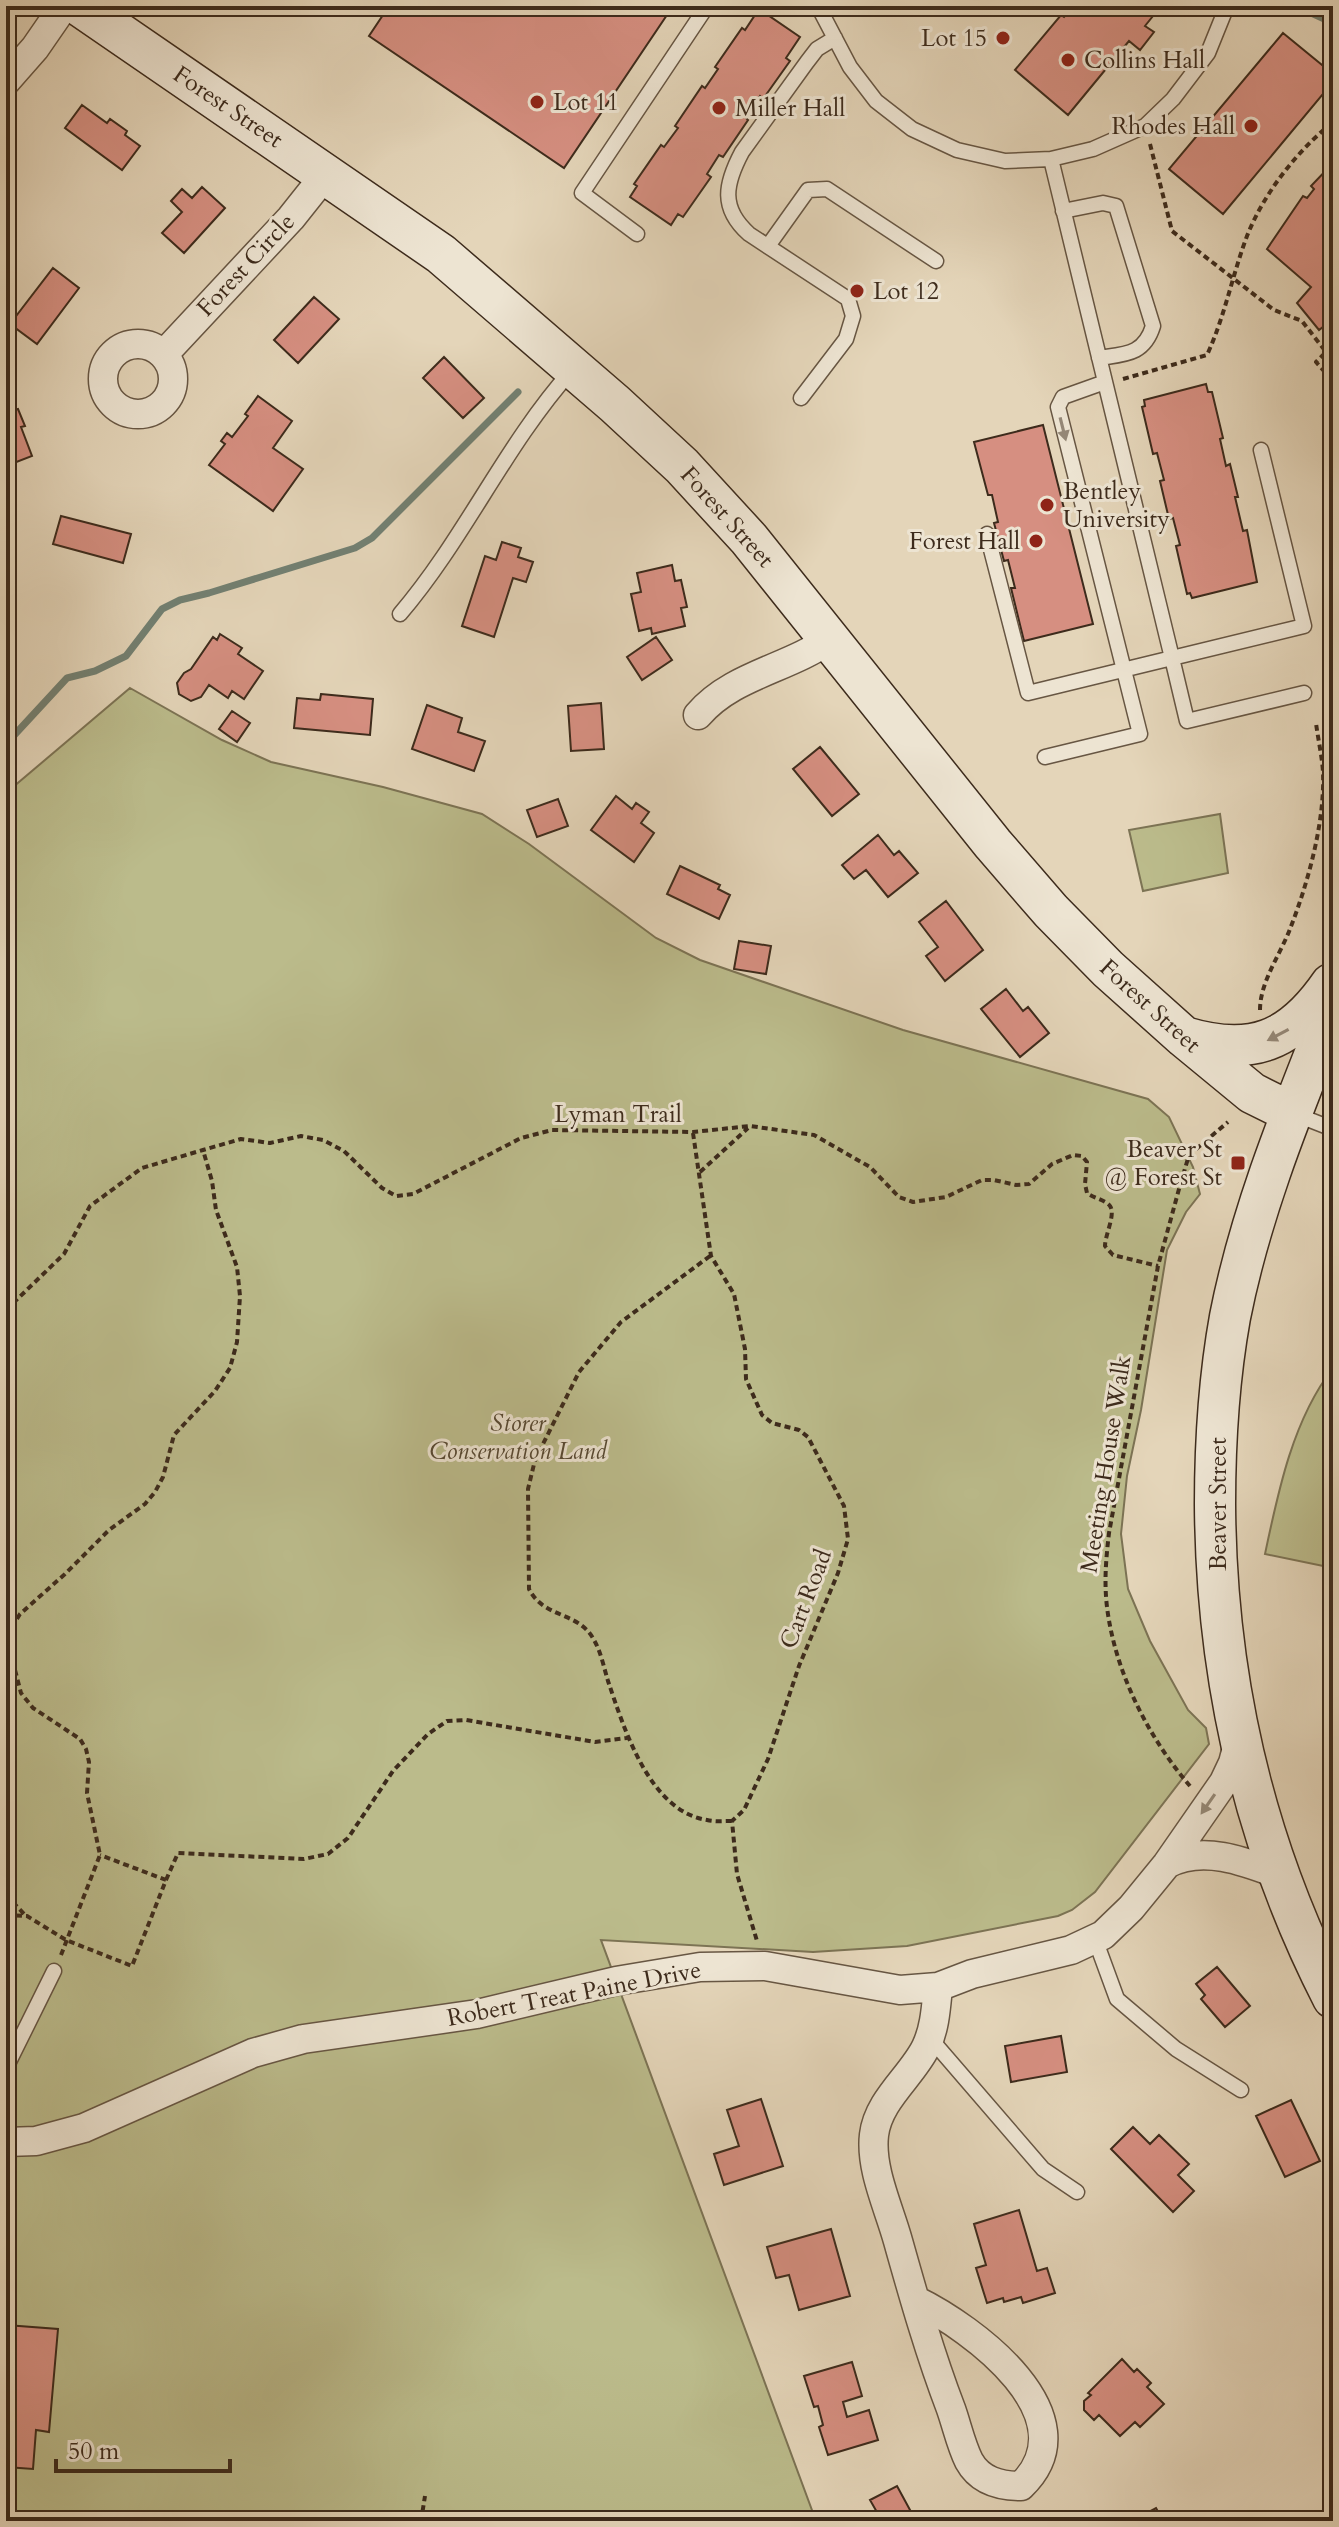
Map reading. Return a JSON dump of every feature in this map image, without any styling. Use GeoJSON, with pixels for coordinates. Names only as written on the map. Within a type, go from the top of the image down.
{"type":"FeatureCollection","features":[{"type":"Feature","properties":{"kind":"street"},"geometry":{"type":"LineString","coordinates":[[6,81],[35,48],[64,6]]}},
{"type":"Feature","properties":{"kind":"street","name":"Forest Street"},"geometry":{"type":"LineString","coordinates":[[80,6],[441,254],[574,367],[703,488],[749,539],[1022,879],[1090,951],[1184,1037],[1252,1093],[1292,1113]]}},
{"type":"Feature","properties":{"kind":"street","name":"Forest Circle"},"geometry":{"type":"LineString","coordinates":[[164,354],[291,218],[326,174]]}},
{"type":"Feature","properties":{"kind":"street"},"geometry":{"type":"LineString","coordinates":[[698,715],[720,694],[809,653],[830,639]]}},
{"type":"Feature","properties":{"kind":"street"},"geometry":{"type":"LineString","coordinates":[[1184,1037],[1235,1047],[1270,1041],[1309,1012],[1333,981]]}},
{"type":"Feature","properties":{"kind":"street","name":"Beaver Street"},"geometry":{"type":"LineString","coordinates":[[1329,1982],[1278,1874],[1252,1795],[1239,1740],[1226,1660],[1217,1566],[1215,1493],[1220,1399],[1229,1327],[1243,1261],[1263,1192],[1333,1008]]}},
{"type":"Feature","properties":{"kind":"street","name":"Robert Treat Paine Drive"},"geometry":{"type":"LineString","coordinates":[[6,2142],[36,2141],[84,2128],[253,2053],[303,2039],[477,2014],[616,1981],[700,1967],[765,1966],[900,1990],[938,1987],[972,1974],[1071,1950],[1103,1935],[1131,1908],[1167,1864],[1224,1782],[1239,1740]]}},
{"type":"Feature","properties":{"kind":"street"},"geometry":{"type":"LineString","coordinates":[[1167,1864],[1185,1856],[1207,1855],[1241,1861],[1278,1874]]}},
{"type":"Feature","properties":{"kind":"street"},"geometry":{"type":"LineString","coordinates":[[915,2300],[939,2311],[967,2332],[1016,2375],[1035,2403],[1043,2433],[1043,2452],[1034,2474],[1021,2486],[1002,2486],[985,2478],[970,2463],[938,2374],[915,2300],[876,2164],[874,2135],[878,2120],[926,2048],[934,2024],[938,1987]]}},
{"type":"Feature","properties":{"kind":"lane"},"geometry":{"type":"LineString","coordinates":[[637,234],[582,193],[707,6]]}},
{"type":"Feature","properties":{"kind":"lane"},"geometry":{"type":"LineString","coordinates":[[818,6],[850,67],[876,101],[912,129],[957,150],[1005,161],[1051,159],[1093,149],[1145,126],[1173,99],[1208,53],[1227,6]]}},
{"type":"Feature","properties":{"kind":"lane"},"geometry":{"type":"LineString","coordinates":[[801,398],[846,339],[853,316],[848,299],[735,221],[728,205],[729,186],[733,168],[742,152],[817,49],[835,38]]}},
{"type":"Feature","properties":{"kind":"lane"},"geometry":{"type":"LineString","coordinates":[[1051,159],[1187,721],[1304,693]]}},
{"type":"Feature","properties":{"kind":"lane"},"geometry":{"type":"LineString","coordinates":[[768,246],[808,190],[827,189],[936,261]]}},
{"type":"Feature","properties":{"kind":"lane"},"geometry":{"type":"LineString","coordinates":[[1063,211],[1103,203],[1116,206],[1153,326],[1148,340],[1131,354],[1099,358]]}},
{"type":"Feature","properties":{"kind":"lane"},"geometry":{"type":"LineString","coordinates":[[400,614],[451,547],[540,408],[574,367]]}},
{"type":"Feature","properties":{"kind":"lane"},"geometry":{"type":"LineString","coordinates":[[1045,757],[1140,734],[1058,407],[1063,397],[1105,384]]}},
{"type":"Feature","properties":{"kind":"lane"},"geometry":{"type":"LineString","coordinates":[[987,534],[1028,693],[1304,626],[1261,450]]}},
{"type":"Feature","properties":{"kind":"lane"},"geometry":{"type":"LineString","coordinates":[[1292,1113],[1333,1129]]}},
{"type":"Feature","properties":{"kind":"lane"},"geometry":{"type":"LineString","coordinates":[[1095,1939],[1117,1999],[1176,2049],[1241,2090]]}},
{"type":"Feature","properties":{"kind":"lane"},"geometry":{"type":"LineString","coordinates":[[6,2068],[54,1971]]}},
{"type":"Feature","properties":{"kind":"lane"},"geometry":{"type":"LineString","coordinates":[[930,2038],[1043,2169],[1077,2192]]}},
{"type":"Feature","properties":{"kind":"path"},"geometry":{"type":"LineString","coordinates":[[1105,384],[1207,355],[1221,326],[1248,233],[1279,181],[1313,139],[1333,122]]}},
{"type":"Feature","properties":{"kind":"path"},"geometry":{"type":"LineString","coordinates":[[1145,126],[1172,231],[1274,310],[1302,321],[1326,352],[1316,362],[1333,381]]}},
{"type":"Feature","properties":{"kind":"path"},"geometry":{"type":"LineString","coordinates":[[1260,1013],[1263,992],[1290,930],[1305,885],[1321,814],[1323,773],[1316,723]]}},
{"type":"Feature","properties":{"kind":"path","name":"Meeting House Walk"},"geometry":{"type":"LineString","coordinates":[[1175,1769],[1147,1725],[1120,1661],[1107,1609],[1105,1572],[1109,1533],[1158,1266],[1189,1155],[1228,1122]]}},
{"type":"Feature","properties":{"kind":"path"},"geometry":{"type":"LineString","coordinates":[[700,1172],[750,1126]]}},
{"type":"Feature","properties":{"kind":"path","name":"Lyman Trail"},"geometry":{"type":"LineString","coordinates":[[6,1310],[64,1254],[90,1206],[142,1168],[241,1139],[270,1143],[301,1136],[323,1140],[344,1151],[382,1188],[396,1196],[413,1194],[521,1138],[552,1130],[693,1132],[750,1126],[814,1135],[870,1167],[899,1197],[913,1202],[946,1197],[982,1180],[1029,1184],[1052,1164],[1073,1155],[1082,1156],[1087,1162],[1087,1193],[1109,1204],[1113,1210],[1105,1234],[1105,1246],[1113,1255],[1158,1266]]}},
{"type":"Feature","properties":{"kind":"path","name":"Cart Road"},"geometry":{"type":"LineString","coordinates":[[693,1132],[711,1256],[734,1294],[745,1349],[746,1379],[762,1415],[772,1423],[799,1430],[808,1437],[844,1506],[848,1539],[838,1573],[799,1666],[768,1759],[744,1810],[732,1821]]}},
{"type":"Feature","properties":{"kind":"path"},"geometry":{"type":"LineString","coordinates":[[66,1940],[100,1855],[88,1805],[89,1762],[80,1739],[33,1708],[21,1693],[9,1647],[10,1630],[20,1614],[109,1530],[145,1504],[163,1477],[174,1435],[215,1391],[230,1368],[237,1342],[240,1296],[237,1267],[216,1210],[203,1150]]}},
{"type":"Feature","properties":{"kind":"path"},"geometry":{"type":"LineString","coordinates":[[711,1256],[621,1322],[579,1372],[535,1460],[528,1489],[529,1589],[536,1603],[579,1623],[594,1639],[627,1738],[655,1785],[682,1811],[707,1820],[732,1821],[737,1874],[765,1966]]}},
{"type":"Feature","properties":{"kind":"path"},"geometry":{"type":"LineString","coordinates":[[6,1681],[15,1676]]}},
{"type":"Feature","properties":{"kind":"path"},"geometry":{"type":"LineString","coordinates":[[6,1895],[27,1916],[66,1940],[132,1966],[178,1853],[304,1859],[328,1854],[348,1838],[393,1771],[428,1734],[447,1721],[466,1720],[595,1742],[627,1738]]}},
{"type":"Feature","properties":{"kind":"path"},"geometry":{"type":"LineString","coordinates":[[100,1855],[166,1880]]}},
{"type":"Feature","properties":{"kind":"path"},"geometry":{"type":"LineString","coordinates":[[6,1915],[27,1916]]}},
{"type":"Feature","properties":{"kind":"path"},"geometry":{"type":"LineString","coordinates":[[421,2521],[425,2496]]}},
{"type":"Feature","properties":{"kind":"green space","name":"Storer Conservation Land"},"geometry":{"type":"Polygon","coordinates":[[[130,688],[222,740],[271,762],[383,787],[482,814],[529,844],[656,938],[700,960],[903,1030],[1148,1099],[1169,1117],[1193,1167],[1200,1194],[1186,1212],[1167,1250],[1127,1476],[1121,1534],[1128,1589],[1150,1641],[1188,1710],[1206,1728],[1209,1744],[1095,1892],[1072,1910],[1058,1916],[907,1946],[813,1952],[601,1940],[816,2521],[6,2521],[6,793],[130,688]]]}},
{"type":"Feature","properties":{"kind":"green space"},"geometry":{"type":"Polygon","coordinates":[[[1220,814],[1228,873],[1143,891],[1129,830],[1220,814]]]}},
{"type":"Feature","properties":{"kind":"green space"},"geometry":{"type":"Polygon","coordinates":[[[1333,1368],[1333,1568],[1265,1554],[1297,1433],[1319,1388],[1333,1368]]]}},
{"type":"Feature","properties":{"kind":"building","name":"Lot 11"},"geometry":{"type":"Polygon","coordinates":[[[389,6],[673,6],[564,168],[369,36],[389,6]]]}},
{"type":"Feature","properties":{"kind":"building","name":"Collins Hall"},"geometry":{"type":"Polygon","coordinates":[[[1073,6],[1161,6],[1145,26],[1154,32],[1140,50],[1129,41],[1068,115],[1015,70],[1061,15],[1064,17],[1073,6]]]}},
{"type":"Feature","properties":{"kind":"building","name":"Miller Hall"},"geometry":{"type":"Polygon","coordinates":[[[759,9],[800,37],[786,58],[790,61],[763,99],[760,96],[745,117],[748,120],[723,157],[719,155],[707,174],[711,177],[683,217],[678,214],[671,225],[630,197],[637,186],[634,184],[661,145],[664,147],[678,128],[675,126],[702,86],[705,88],[718,69],[715,67],[759,9]]]}},
{"type":"Feature","properties":{"kind":"building","name":"Rhodes Hall"},"geometry":{"type":"Polygon","coordinates":[[[1283,33],[1333,74],[1333,82],[1223,214],[1169,169],[1283,33]]]}},
{"type":"Feature","properties":{"kind":"building"},"geometry":{"type":"Polygon","coordinates":[[[82,105],[107,123],[110,119],[127,131],[125,135],[140,146],[122,170],[65,128],[82,105]]]}},
{"type":"Feature","properties":{"kind":"building"},"geometry":{"type":"Polygon","coordinates":[[[1333,163],[1333,319],[1319,330],[1297,303],[1311,287],[1267,249],[1303,196],[1307,198],[1314,189],[1311,186],[1333,163]]]}},
{"type":"Feature","properties":{"kind":"building"},"geometry":{"type":"Polygon","coordinates":[[[202,187],[225,208],[184,253],[162,233],[182,212],[171,201],[182,189],[192,198],[202,187]]]}},
{"type":"Feature","properties":{"kind":"building"},"geometry":{"type":"Polygon","coordinates":[[[53,268],[79,288],[37,344],[10,324],[53,268]]]}},
{"type":"Feature","properties":{"kind":"building"},"geometry":{"type":"Polygon","coordinates":[[[314,297],[339,319],[298,363],[274,340],[314,297]]]}},
{"type":"Feature","properties":{"kind":"building"},"geometry":{"type":"Polygon","coordinates":[[[444,357],[484,398],[463,418],[423,378],[444,357]]]}},
{"type":"Feature","properties":{"kind":"building"},"geometry":{"type":"Polygon","coordinates":[[[1206,384],[1208,392],[1212,392],[1226,466],[1230,464],[1238,497],[1235,497],[1243,531],[1247,530],[1257,582],[1192,598],[1190,593],[1187,594],[1176,546],[1180,545],[1173,518],[1169,519],[1160,481],[1164,480],[1157,453],[1153,454],[1142,407],[1145,406],[1144,400],[1206,384]]]}},
{"type":"Feature","properties":{"kind":"building"},"geometry":{"type":"Polygon","coordinates":[[[6,392],[25,426],[21,427],[32,456],[6,466],[6,392]]]}},
{"type":"Feature","properties":{"kind":"building"},"geometry":{"type":"Polygon","coordinates":[[[258,396],[292,421],[273,448],[303,469],[273,511],[209,465],[225,444],[221,441],[227,433],[232,437],[258,396]]]}},
{"type":"Feature","properties":{"kind":"building","name":"Forest Hall"},"geometry":{"type":"Polygon","coordinates":[[[1043,425],[1093,624],[1024,641],[1011,588],[1015,588],[1008,560],[1004,561],[994,523],[998,522],[992,495],[988,495],[974,442],[1043,425]]]}},
{"type":"Feature","properties":{"kind":"building"},"geometry":{"type":"Polygon","coordinates":[[[61,516],[131,534],[123,563],[53,544],[61,516]]]}},
{"type":"Feature","properties":{"kind":"building"},"geometry":{"type":"Polygon","coordinates":[[[502,542],[521,548],[518,557],[533,562],[526,582],[513,578],[494,637],[462,626],[485,556],[496,560],[502,542]]]}},
{"type":"Feature","properties":{"kind":"building"},"geometry":{"type":"Polygon","coordinates":[[[672,565],[675,581],[681,580],[687,607],[681,608],[685,626],[652,634],[651,628],[639,631],[631,594],[641,592],[637,573],[672,565]]]}},
{"type":"Feature","properties":{"kind":"building"},"geometry":{"type":"Polygon","coordinates":[[[220,634],[242,648],[238,654],[263,671],[244,699],[232,691],[228,698],[209,685],[201,697],[191,701],[179,694],[177,683],[213,637],[217,640],[220,634]]]}},
{"type":"Feature","properties":{"kind":"building"},"geometry":{"type":"Polygon","coordinates":[[[656,637],[672,660],[642,680],[627,657],[656,637]]]}},
{"type":"Feature","properties":{"kind":"building"},"geometry":{"type":"Polygon","coordinates":[[[321,694],[373,699],[370,735],[294,728],[297,698],[320,700],[321,694]]]}},
{"type":"Feature","properties":{"kind":"building"},"geometry":{"type":"Polygon","coordinates":[[[601,703],[604,749],[571,751],[568,706],[601,703]]]}},
{"type":"Feature","properties":{"kind":"building"},"geometry":{"type":"Polygon","coordinates":[[[427,705],[462,718],[458,732],[485,741],[474,771],[412,749],[427,705]]]}},
{"type":"Feature","properties":{"kind":"building"},"geometry":{"type":"Polygon","coordinates":[[[232,711],[250,723],[237,742],[219,729],[232,711]]]}},
{"type":"Feature","properties":{"kind":"building"},"geometry":{"type":"Polygon","coordinates":[[[820,747],[859,794],[832,816],[793,769],[820,747]]]}},
{"type":"Feature","properties":{"kind":"building"},"geometry":{"type":"Polygon","coordinates":[[[616,796],[632,809],[636,803],[649,812],[641,823],[654,833],[634,862],[591,830],[616,796]]]}},
{"type":"Feature","properties":{"kind":"building"},"geometry":{"type":"Polygon","coordinates":[[[558,799],[568,826],[537,837],[527,810],[558,799]]]}},
{"type":"Feature","properties":{"kind":"building"},"geometry":{"type":"Polygon","coordinates":[[[878,835],[894,855],[899,851],[918,873],[888,897],[866,870],[854,879],[842,865],[878,835]]]}},
{"type":"Feature","properties":{"kind":"building"},"geometry":{"type":"Polygon","coordinates":[[[680,866],[720,885],[718,889],[730,895],[719,919],[667,894],[680,866]]]}},
{"type":"Feature","properties":{"kind":"building"},"geometry":{"type":"Polygon","coordinates":[[[946,901],[983,950],[945,981],[926,956],[938,947],[919,922],[946,901]]]}},
{"type":"Feature","properties":{"kind":"building"},"geometry":{"type":"Polygon","coordinates":[[[739,941],[771,946],[766,974],[734,969],[739,941]]]}},
{"type":"Feature","properties":{"kind":"building"},"geometry":{"type":"Polygon","coordinates":[[[1006,989],[1023,1011],[1028,1007],[1049,1033],[1020,1057],[981,1009],[1006,989]]]}},
{"type":"Feature","properties":{"kind":"building"},"geometry":{"type":"Polygon","coordinates":[[[1217,1967],[1250,2006],[1225,2027],[1201,1999],[1205,1995],[1196,1984],[1217,1967]]]}},
{"type":"Feature","properties":{"kind":"building"},"geometry":{"type":"Polygon","coordinates":[[[1061,2036],[1067,2072],[1011,2082],[1005,2046],[1061,2036]]]}},
{"type":"Feature","properties":{"kind":"building"},"geometry":{"type":"Polygon","coordinates":[[[761,2099],[783,2166],[724,2185],[714,2154],[739,2146],[727,2110],[761,2099]]]}},
{"type":"Feature","properties":{"kind":"building"},"geometry":{"type":"Polygon","coordinates":[[[1291,2100],[1320,2161],[1285,2177],[1256,2116],[1291,2100]]]}},
{"type":"Feature","properties":{"kind":"building"},"geometry":{"type":"Polygon","coordinates":[[[1133,2127],[1150,2144],[1159,2135],[1189,2164],[1178,2175],[1194,2191],[1173,2212],[1111,2149],[1133,2127]]]}},
{"type":"Feature","properties":{"kind":"building"},"geometry":{"type":"Polygon","coordinates":[[[1019,2210],[1037,2271],[1047,2268],[1055,2293],[1023,2303],[1021,2297],[987,2303],[976,2268],[986,2265],[974,2224],[1019,2210]]]}},
{"type":"Feature","properties":{"kind":"building"},"geometry":{"type":"Polygon","coordinates":[[[831,2229],[850,2296],[799,2310],[789,2275],[776,2278],[767,2247],[831,2229]]]}},
{"type":"Feature","properties":{"kind":"building"},"geometry":{"type":"Polygon","coordinates":[[[6,2325],[58,2329],[49,2432],[36,2430],[33,2469],[6,2467],[6,2325]]]}},
{"type":"Feature","properties":{"kind":"building"},"geometry":{"type":"Polygon","coordinates":[[[1122,2359],[1151,2383],[1147,2387],[1164,2404],[1140,2427],[1135,2422],[1120,2436],[1099,2415],[1094,2420],[1084,2410],[1084,2401],[1091,2395],[1088,2393],[1122,2359]]]}},
{"type":"Feature","properties":{"kind":"building"},"geometry":{"type":"Polygon","coordinates":[[[852,2362],[862,2396],[843,2402],[847,2417],[869,2410],[878,2440],[828,2455],[819,2427],[823,2425],[818,2406],[814,2407],[804,2376],[852,2362]]]}},
{"type":"Feature","properties":{"kind":"building"},"geometry":{"type":"Polygon","coordinates":[[[897,2486],[916,2521],[882,2521],[870,2500],[897,2486]]]}},
{"type":"Feature","properties":{"kind":"building"},"geometry":{"type":"Polygon","coordinates":[[[1156,2508],[1163,2521],[1138,2521],[1137,2518],[1156,2508]]]}},
{"type":"Feature","properties":{"kind":"waterway"},"geometry":{"type":"LineString","coordinates":[[1296,6],[1333,23]]}},
{"type":"Feature","properties":{"kind":"waterway"},"geometry":{"type":"LineString","coordinates":[[6,744],[67,678],[95,671],[126,656],[162,609],[180,600],[355,548],[372,538],[518,392]]}},
{"type":"Feature","properties":{"kind":"place","name":"Lot 15"},"geometry":{"type":"Point","coordinates":[1003,38]}},
{"type":"Feature","properties":{"kind":"place","name":"Collins Hall"},"geometry":{"type":"Point","coordinates":[1068,60]}},
{"type":"Feature","properties":{"kind":"place","name":"Lot 11"},"geometry":{"type":"Point","coordinates":[537,102]}},
{"type":"Feature","properties":{"kind":"place","name":"Miller Hall"},"geometry":{"type":"Point","coordinates":[719,108]}},
{"type":"Feature","properties":{"kind":"place","name":"Rhodes Hall"},"geometry":{"type":"Point","coordinates":[1251,126]}},
{"type":"Feature","properties":{"kind":"place","name":"Lot 12"},"geometry":{"type":"Point","coordinates":[857,291]}},
{"type":"Feature","properties":{"kind":"place","name":"Bentley University"},"geometry":{"type":"Point","coordinates":[1047,505]}},
{"type":"Feature","properties":{"kind":"place","name":"Forest Hall"},"geometry":{"type":"Point","coordinates":[1036,541]}},
{"type":"Feature","properties":{"kind":"place","name":"Beaver St @ Forest St"},"geometry":{"type":"Point","coordinates":[1238,1163]}}]}
